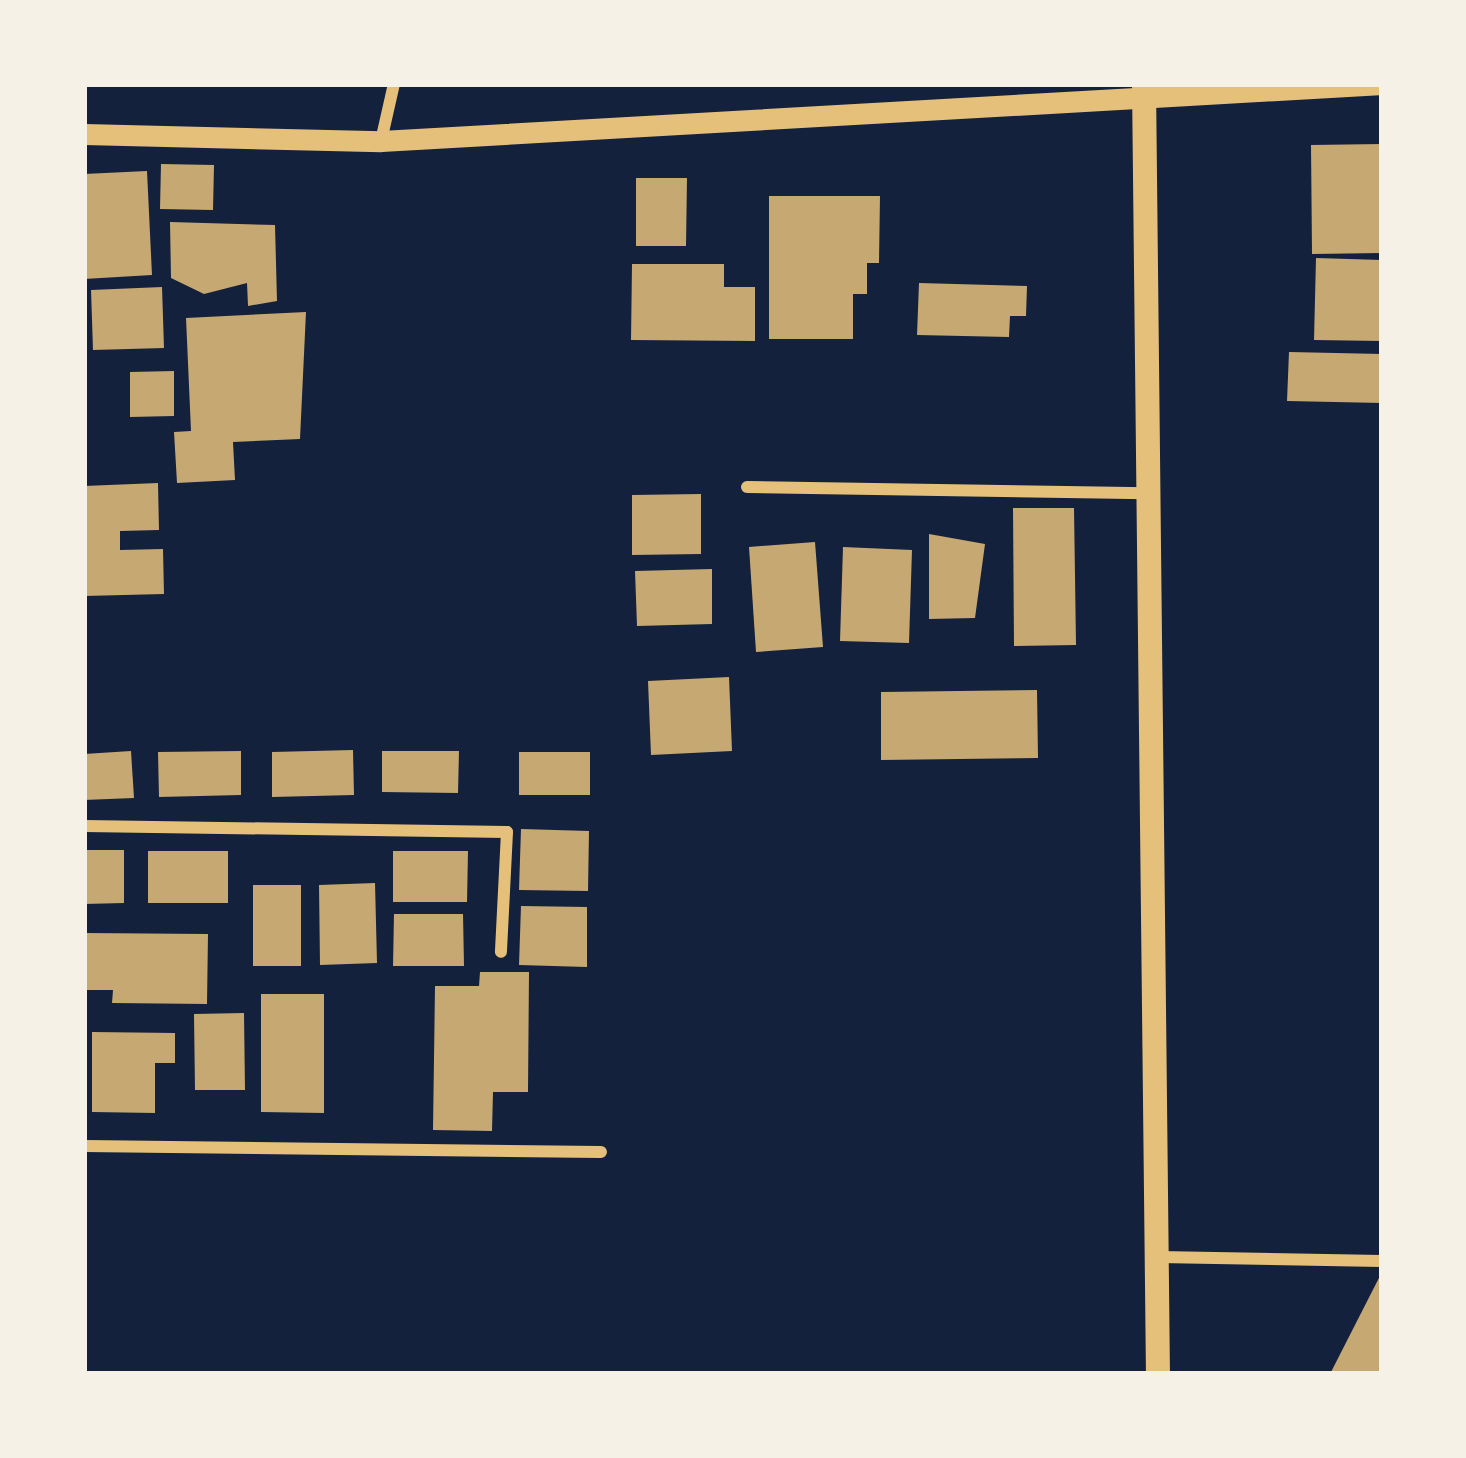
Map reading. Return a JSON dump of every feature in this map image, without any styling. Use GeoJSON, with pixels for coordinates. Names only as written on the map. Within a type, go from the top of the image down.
{"type":"FeatureCollection","features":[{"type":"Feature","properties":{"kind":"main road"},"geometry":{"type":"LineString","coordinates":[[1143,93],[1158,1374]]}},
{"type":"Feature","properties":{"kind":"street"},"geometry":{"type":"LineString","coordinates":[[381,141],[394,84]]}},
{"type":"Feature","properties":{"kind":"street"},"geometry":{"type":"LineString","coordinates":[[84,134],[381,141],[1143,93],[1382,84]]}},
{"type":"Feature","properties":{"kind":"street"},"geometry":{"type":"LineString","coordinates":[[747,487],[1147,493]]}},
{"type":"Feature","properties":{"kind":"street"},"geometry":{"type":"LineString","coordinates":[[84,826],[507,832],[501,952]]}},
{"type":"Feature","properties":{"kind":"street"},"geometry":{"type":"LineString","coordinates":[[84,1146],[602,1152]]}},
{"type":"Feature","properties":{"kind":"street"},"geometry":{"type":"LineString","coordinates":[[1156,1257],[1382,1261]]}},
{"type":"Feature","properties":{"kind":"building"},"geometry":{"type":"Polygon","coordinates":[[[1382,144],[1382,253],[1312,254],[1311,145],[1382,144]]]}},
{"type":"Feature","properties":{"kind":"building"},"geometry":{"type":"Polygon","coordinates":[[[161,164],[214,165],[213,210],[160,209],[161,164]]]}},
{"type":"Feature","properties":{"kind":"building"},"geometry":{"type":"Polygon","coordinates":[[[147,171],[152,275],[84,279],[84,174],[147,171]]]}},
{"type":"Feature","properties":{"kind":"building"},"geometry":{"type":"Polygon","coordinates":[[[636,178],[687,178],[686,246],[636,246],[636,178]]]}},
{"type":"Feature","properties":{"kind":"building"},"geometry":{"type":"Polygon","coordinates":[[[769,196],[880,196],[879,263],[867,263],[867,294],[853,294],[853,339],[769,339],[769,196]]]}},
{"type":"Feature","properties":{"kind":"building"},"geometry":{"type":"Polygon","coordinates":[[[170,222],[275,225],[277,301],[248,306],[247,283],[204,294],[171,278],[170,222]]]}},
{"type":"Feature","properties":{"kind":"building"},"geometry":{"type":"Polygon","coordinates":[[[1316,258],[1382,260],[1382,341],[1314,340],[1316,258]]]}},
{"type":"Feature","properties":{"kind":"building"},"geometry":{"type":"Polygon","coordinates":[[[632,264],[724,264],[724,287],[755,287],[755,341],[631,340],[632,264]]]}},
{"type":"Feature","properties":{"kind":"building"},"geometry":{"type":"Polygon","coordinates":[[[919,283],[1027,286],[1026,316],[1010,316],[1009,337],[917,335],[919,283]]]}},
{"type":"Feature","properties":{"kind":"building"},"geometry":{"type":"Polygon","coordinates":[[[162,287],[164,348],[93,350],[91,290],[162,287]]]}},
{"type":"Feature","properties":{"kind":"building"},"geometry":{"type":"Polygon","coordinates":[[[306,312],[300,439],[233,442],[235,480],[177,483],[174,432],[191,431],[186,318],[306,312]]]}},
{"type":"Feature","properties":{"kind":"building"},"geometry":{"type":"Polygon","coordinates":[[[1289,352],[1382,354],[1382,403],[1287,401],[1289,352]]]}},
{"type":"Feature","properties":{"kind":"building"},"geometry":{"type":"Polygon","coordinates":[[[174,371],[174,416],[130,417],[130,372],[174,371]]]}},
{"type":"Feature","properties":{"kind":"building"},"geometry":{"type":"Polygon","coordinates":[[[158,483],[159,530],[120,531],[120,550],[163,549],[164,594],[84,596],[84,486],[158,483]]]}},
{"type":"Feature","properties":{"kind":"building"},"geometry":{"type":"Polygon","coordinates":[[[701,494],[701,554],[632,555],[632,495],[701,494]]]}},
{"type":"Feature","properties":{"kind":"building"},"geometry":{"type":"Polygon","coordinates":[[[1013,508],[1074,508],[1076,645],[1014,646],[1013,508]]]}},
{"type":"Feature","properties":{"kind":"building"},"geometry":{"type":"Polygon","coordinates":[[[929,534],[985,544],[975,618],[929,619],[929,534]]]}},
{"type":"Feature","properties":{"kind":"building"},"geometry":{"type":"Polygon","coordinates":[[[815,542],[823,647],[756,652],[749,547],[815,542]]]}},
{"type":"Feature","properties":{"kind":"building"},"geometry":{"type":"Polygon","coordinates":[[[843,547],[912,550],[909,643],[840,641],[843,547]]]}},
{"type":"Feature","properties":{"kind":"building"},"geometry":{"type":"Polygon","coordinates":[[[712,569],[712,624],[637,626],[635,571],[712,569]]]}},
{"type":"Feature","properties":{"kind":"building"},"geometry":{"type":"Polygon","coordinates":[[[729,677],[732,751],[651,755],[648,681],[729,677]]]}},
{"type":"Feature","properties":{"kind":"building"},"geometry":{"type":"Polygon","coordinates":[[[1037,690],[1038,758],[881,760],[881,692],[1037,690]]]}},
{"type":"Feature","properties":{"kind":"building"},"geometry":{"type":"Polygon","coordinates":[[[353,750],[354,795],[272,797],[272,752],[353,750]]]}},
{"type":"Feature","properties":{"kind":"building"},"geometry":{"type":"Polygon","coordinates":[[[131,751],[134,798],[84,800],[84,754],[131,751]]]}},
{"type":"Feature","properties":{"kind":"building"},"geometry":{"type":"Polygon","coordinates":[[[241,751],[241,795],[159,797],[158,752],[241,751]]]}},
{"type":"Feature","properties":{"kind":"building"},"geometry":{"type":"Polygon","coordinates":[[[382,751],[459,751],[458,793],[382,792],[382,751]]]}},
{"type":"Feature","properties":{"kind":"building"},"geometry":{"type":"Polygon","coordinates":[[[519,752],[590,752],[590,795],[519,795],[519,752]]]}},
{"type":"Feature","properties":{"kind":"building"},"geometry":{"type":"Polygon","coordinates":[[[521,829],[589,831],[588,891],[519,890],[521,829]]]}},
{"type":"Feature","properties":{"kind":"building"},"geometry":{"type":"Polygon","coordinates":[[[84,850],[124,850],[124,903],[84,904],[84,850]]]}},
{"type":"Feature","properties":{"kind":"building"},"geometry":{"type":"Polygon","coordinates":[[[148,851],[228,851],[228,903],[148,903],[148,851]]]}},
{"type":"Feature","properties":{"kind":"building"},"geometry":{"type":"Polygon","coordinates":[[[393,851],[468,851],[467,902],[393,902],[393,851]]]}},
{"type":"Feature","properties":{"kind":"building"},"geometry":{"type":"Polygon","coordinates":[[[375,883],[377,963],[320,965],[319,885],[375,883]]]}},
{"type":"Feature","properties":{"kind":"building"},"geometry":{"type":"Polygon","coordinates":[[[253,885],[301,885],[301,966],[253,966],[253,885]]]}},
{"type":"Feature","properties":{"kind":"building"},"geometry":{"type":"Polygon","coordinates":[[[521,906],[587,907],[587,967],[519,965],[521,906]]]}},
{"type":"Feature","properties":{"kind":"building"},"geometry":{"type":"Polygon","coordinates":[[[394,914],[463,914],[464,966],[393,966],[394,914]]]}},
{"type":"Feature","properties":{"kind":"building"},"geometry":{"type":"Polygon","coordinates":[[[84,933],[208,934],[207,1004],[112,1003],[113,990],[84,990],[84,933]]]}},
{"type":"Feature","properties":{"kind":"building"},"geometry":{"type":"Polygon","coordinates":[[[480,972],[529,972],[528,1092],[493,1092],[492,1131],[433,1130],[435,986],[479,986],[480,972]]]}},
{"type":"Feature","properties":{"kind":"building"},"geometry":{"type":"Polygon","coordinates":[[[261,994],[324,994],[324,1113],[261,1112],[261,994]]]}},
{"type":"Feature","properties":{"kind":"building"},"geometry":{"type":"Polygon","coordinates":[[[244,1013],[245,1090],[195,1090],[194,1014],[244,1013]]]}},
{"type":"Feature","properties":{"kind":"building"},"geometry":{"type":"Polygon","coordinates":[[[92,1032],[175,1033],[175,1063],[155,1063],[155,1113],[92,1112],[92,1032]]]}},
{"type":"Feature","properties":{"kind":"building"},"geometry":{"type":"Polygon","coordinates":[[[1382,1272],[1382,1374],[1330,1374],[1382,1272]]]}}]}
